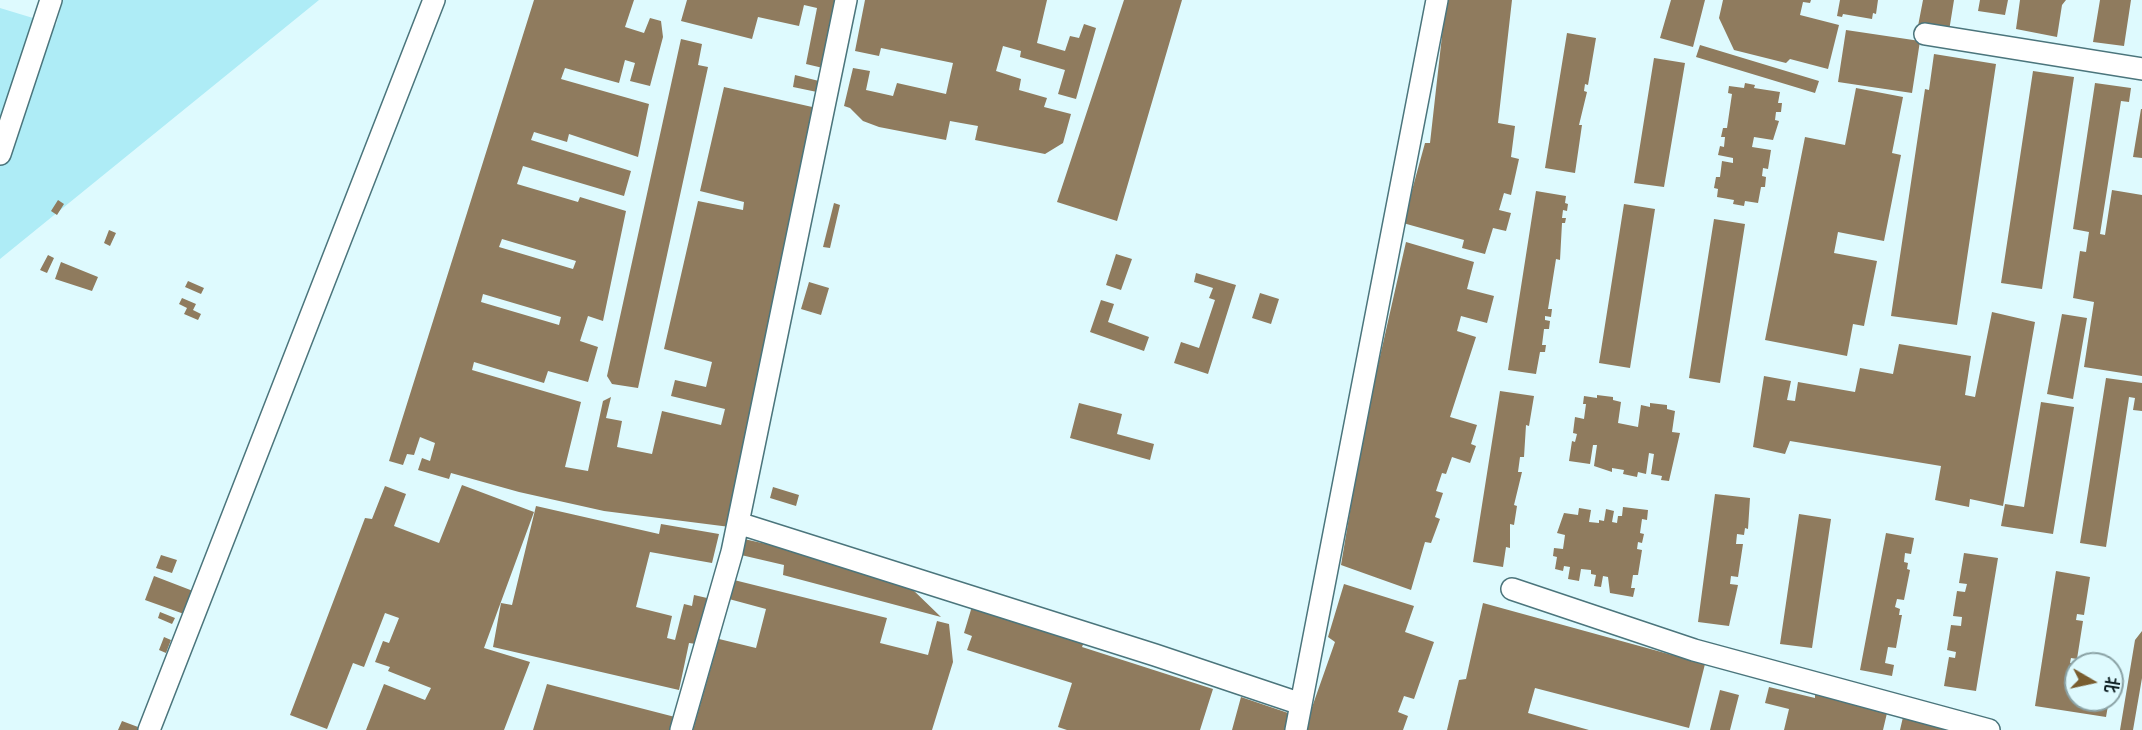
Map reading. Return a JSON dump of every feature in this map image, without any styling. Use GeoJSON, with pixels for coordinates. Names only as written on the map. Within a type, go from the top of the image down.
{"type":"FeatureCollection","features":[{"type":"Feature","properties":{"kind":"street"},"geometry":{"type":"LineString","coordinates":[[0,154],[51,0]]}},
{"type":"Feature","properties":{"kind":"street"},"geometry":{"type":"LineString","coordinates":[[149,730],[434,0]]}},
{"type":"Feature","properties":{"kind":"street"},"geometry":{"type":"LineString","coordinates":[[681,730],[738,523],[846,0]]}},
{"type":"Feature","properties":{"kind":"street"},"geometry":{"type":"LineString","coordinates":[[1296,730],[1437,0]]}},
{"type":"Feature","properties":{"kind":"street"},"geometry":{"type":"LineString","coordinates":[[1925,34],[2142,69]]}},
{"type":"Feature","properties":{"kind":"street"},"geometry":{"type":"LineString","coordinates":[[738,523],[1301,704]]}},
{"type":"Feature","properties":{"kind":"street"},"geometry":{"type":"LineString","coordinates":[[1512,588],[1694,650],[1989,730]]}},
{"type":"Feature","properties":{"kind":"shaded area"},"geometry":{"type":"Polygon","coordinates":[[[63,0],[319,0],[0,259],[0,8],[56,25],[63,0]]]}},
{"type":"Feature","properties":{"kind":"building"},"geometry":{"type":"Polygon","coordinates":[[[534,0],[634,0],[625,27],[644,33],[650,18],[661,21],[663,37],[650,86],[630,81],[635,63],[625,60],[619,83],[565,68],[561,79],[649,104],[638,157],[569,134],[567,142],[534,132],[531,140],[631,171],[624,196],[523,166],[517,184],[578,202],[580,197],[626,211],[603,321],[588,316],[580,341],[598,347],[588,382],[548,371],[544,383],[474,362],[472,370],[581,402],[565,467],[588,471],[603,401],[611,397],[606,418],[622,421],[617,447],[652,454],[662,411],[721,425],[725,409],[671,396],[675,380],[706,387],[712,362],[664,349],[698,201],[743,210],[744,202],[700,191],[724,87],[821,109],[730,527],[604,511],[519,492],[451,473],[449,479],[418,470],[422,458],[430,461],[435,443],[420,437],[414,455],[407,454],[403,465],[389,461],[534,0]],[[502,239],[499,247],[573,269],[576,261],[502,239]],[[483,294],[481,302],[559,325],[561,317],[483,294]]]}},
{"type":"Feature","properties":{"kind":"building"},"geometry":{"type":"Polygon","coordinates":[[[687,0],[838,0],[823,68],[806,64],[817,8],[804,5],[799,26],[758,17],[752,39],[681,21],[687,0]]]}},
{"type":"Feature","properties":{"kind":"building"},"geometry":{"type":"Polygon","coordinates":[[[865,0],[1047,0],[1037,43],[1065,51],[1070,36],[1079,38],[1084,24],[1096,28],[1076,99],[1058,94],[1065,70],[1020,57],[1021,51],[1003,46],[996,71],[1021,79],[1019,90],[1047,98],[1044,107],[1071,114],[1063,143],[1045,154],[975,140],[978,126],[950,121],[946,140],[879,127],[863,121],[850,108],[844,106],[853,68],[870,71],[866,90],[893,96],[897,83],[946,94],[953,63],[881,48],[879,56],[855,51],[865,0]]]}},
{"type":"Feature","properties":{"kind":"building"},"geometry":{"type":"Polygon","coordinates":[[[1124,0],[1182,0],[1117,221],[1057,202],[1124,0]]]}},
{"type":"Feature","properties":{"kind":"building"},"geometry":{"type":"Polygon","coordinates":[[[1446,0],[1512,0],[1498,123],[1515,126],[1511,157],[1519,159],[1511,195],[1504,193],[1499,210],[1511,213],[1506,231],[1493,228],[1485,254],[1462,248],[1464,240],[1403,223],[1425,143],[1430,143],[1446,0]]]}},
{"type":"Feature","properties":{"kind":"building"},"geometry":{"type":"Polygon","coordinates":[[[1671,0],[1705,0],[1693,47],[1660,38],[1671,0]]]}},
{"type":"Feature","properties":{"kind":"building"},"geometry":{"type":"Polygon","coordinates":[[[1723,0],[1811,0],[1810,3],[1803,2],[1800,15],[1839,25],[1828,69],[1790,59],[1786,63],[1734,50],[1719,18],[1723,0]]]}},
{"type":"Feature","properties":{"kind":"building"},"geometry":{"type":"Polygon","coordinates":[[[1840,0],[1878,0],[1876,14],[1873,13],[1872,19],[1843,14],[1842,17],[1837,16],[1840,0]]]}},
{"type":"Feature","properties":{"kind":"building"},"geometry":{"type":"Polygon","coordinates":[[[1923,0],[1954,0],[1949,31],[1918,26],[1923,0]]]}},
{"type":"Feature","properties":{"kind":"building"},"geometry":{"type":"Polygon","coordinates":[[[1980,0],[2008,0],[2005,15],[1978,11],[1980,0]]]}},
{"type":"Feature","properties":{"kind":"building"},"geometry":{"type":"Polygon","coordinates":[[[2020,0],[2066,0],[2062,5],[2057,37],[2016,29],[2020,0]]]}},
{"type":"Feature","properties":{"kind":"building"},"geometry":{"type":"Polygon","coordinates":[[[2100,0],[2131,0],[2124,46],[2093,42],[2100,0]]]}},
{"type":"Feature","properties":{"kind":"building"},"geometry":{"type":"Polygon","coordinates":[[[1846,30],[1920,41],[1912,93],[1838,82],[1846,30]]]}},
{"type":"Feature","properties":{"kind":"building"},"geometry":{"type":"Polygon","coordinates":[[[1567,33],[1596,38],[1588,85],[1585,84],[1584,91],[1587,92],[1579,125],[1582,125],[1575,173],[1545,168],[1567,33]]]}},
{"type":"Feature","properties":{"kind":"building"},"geometry":{"type":"Polygon","coordinates":[[[681,39],[702,44],[698,65],[708,67],[638,388],[612,384],[607,376],[681,39]]]}},
{"type":"Feature","properties":{"kind":"building"},"geometry":{"type":"Polygon","coordinates":[[[1700,45],[1819,81],[1815,93],[1696,57],[1700,45]]]}},
{"type":"Feature","properties":{"kind":"building"},"geometry":{"type":"Polygon","coordinates":[[[1934,54],[1996,64],[1957,325],[1891,316],[1925,89],[1929,90],[1934,54]]]}},
{"type":"Feature","properties":{"kind":"building"},"geometry":{"type":"Polygon","coordinates":[[[1654,58],[1685,63],[1664,187],[1634,183],[1654,58]]]}},
{"type":"Feature","properties":{"kind":"building"},"geometry":{"type":"Polygon","coordinates":[[[2033,71],[2074,77],[2042,289],[2001,283],[2033,71]]]}},
{"type":"Feature","properties":{"kind":"building"},"geometry":{"type":"Polygon","coordinates":[[[795,75],[819,81],[817,92],[793,87],[795,75]]]}},
{"type":"Feature","properties":{"kind":"building"},"geometry":{"type":"Polygon","coordinates":[[[1745,83],[1755,85],[1754,88],[1780,92],[1778,103],[1782,103],[1781,112],[1776,112],[1775,120],[1779,121],[1773,140],[1754,137],[1752,147],[1771,150],[1768,169],[1763,168],[1762,176],[1766,177],[1765,187],[1761,187],[1758,203],[1745,201],[1744,206],[1733,204],[1734,200],[1717,197],[1718,189],[1714,188],[1716,177],[1720,177],[1722,161],[1733,163],[1733,158],[1718,155],[1720,146],[1724,147],[1725,137],[1721,137],[1723,128],[1727,128],[1732,94],[1728,93],[1729,86],[1744,88],[1745,83]]]}},
{"type":"Feature","properties":{"kind":"building"},"geometry":{"type":"Polygon","coordinates":[[[2095,83],[2131,88],[2129,102],[2121,101],[2100,234],[2105,235],[2112,190],[2142,195],[2142,376],[2084,367],[2094,302],[2073,298],[2080,251],[2086,252],[2089,232],[2073,229],[2095,83]]]}},
{"type":"Feature","properties":{"kind":"building"},"geometry":{"type":"Polygon","coordinates":[[[1856,88],[1903,97],[1892,153],[1901,155],[1884,241],[1838,232],[1834,253],[1877,261],[1864,326],[1853,324],[1847,356],[1765,340],[1805,137],[1845,145],[1856,88]]]}},
{"type":"Feature","properties":{"kind":"building"},"geometry":{"type":"Polygon","coordinates":[[[2142,109],[2142,158],[2133,157],[2142,109]]]}},
{"type":"Feature","properties":{"kind":"building"},"geometry":{"type":"Polygon","coordinates":[[[1536,191],[1566,196],[1565,203],[1568,204],[1567,211],[1563,210],[1562,218],[1566,218],[1565,223],[1562,223],[1560,260],[1556,259],[1548,309],[1552,309],[1551,317],[1545,316],[1545,320],[1550,321],[1549,329],[1544,329],[1542,345],[1546,345],[1545,352],[1540,352],[1536,374],[1508,370],[1536,191]]]}},
{"type":"Feature","properties":{"kind":"building"},"geometry":{"type":"Polygon","coordinates":[[[58,200],[64,204],[57,215],[51,211],[58,200]]]}},
{"type":"Feature","properties":{"kind":"building"},"geometry":{"type":"Polygon","coordinates":[[[834,203],[840,205],[830,248],[823,247],[834,203]]]}},
{"type":"Feature","properties":{"kind":"building"},"geometry":{"type":"Polygon","coordinates":[[[1624,204],[1655,209],[1630,368],[1599,363],[1624,204]]]}},
{"type":"Feature","properties":{"kind":"building"},"geometry":{"type":"Polygon","coordinates":[[[1714,219],[1745,224],[1720,383],[1689,378],[1714,219]]]}},
{"type":"Feature","properties":{"kind":"building"},"geometry":{"type":"Polygon","coordinates":[[[109,230],[116,233],[110,246],[104,243],[109,230]]]}},
{"type":"Feature","properties":{"kind":"building"},"geometry":{"type":"Polygon","coordinates":[[[1406,242],[1474,262],[1467,289],[1494,296],[1487,323],[1461,316],[1457,331],[1476,337],[1450,417],[1477,425],[1471,444],[1476,446],[1470,463],[1452,457],[1446,474],[1442,473],[1436,491],[1443,493],[1435,517],[1440,519],[1431,543],[1425,542],[1411,590],[1341,565],[1364,427],[1406,242]]]}},
{"type":"Feature","properties":{"kind":"building"},"geometry":{"type":"Polygon","coordinates":[[[1116,254],[1132,259],[1121,290],[1106,285],[1116,254]]]}},
{"type":"Feature","properties":{"kind":"building"},"geometry":{"type":"Polygon","coordinates":[[[48,255],[54,258],[47,273],[40,270],[48,255]]]}},
{"type":"Feature","properties":{"kind":"building"},"geometry":{"type":"Polygon","coordinates":[[[61,262],[98,277],[92,291],[55,279],[61,262]]]}},
{"type":"Feature","properties":{"kind":"building"},"geometry":{"type":"Polygon","coordinates":[[[1196,273],[1236,285],[1208,374],[1174,363],[1181,342],[1199,348],[1215,300],[1209,298],[1213,288],[1194,282],[1196,273]]]}},
{"type":"Feature","properties":{"kind":"building"},"geometry":{"type":"Polygon","coordinates":[[[188,281],[204,288],[201,294],[185,287],[188,281]]]}},
{"type":"Feature","properties":{"kind":"building"},"geometry":{"type":"Polygon","coordinates":[[[809,282],[829,288],[821,315],[801,309],[809,282]]]}},
{"type":"Feature","properties":{"kind":"building"},"geometry":{"type":"Polygon","coordinates":[[[1260,293],[1279,299],[1271,324],[1252,318],[1260,293]]]}},
{"type":"Feature","properties":{"kind":"building"},"geometry":{"type":"Polygon","coordinates":[[[182,298],[196,304],[193,310],[201,314],[198,320],[184,314],[187,308],[179,304],[182,298]]]}},
{"type":"Feature","properties":{"kind":"building"},"geometry":{"type":"Polygon","coordinates":[[[1101,300],[1114,304],[1108,322],[1149,337],[1144,351],[1090,332],[1101,300]]]}},
{"type":"Feature","properties":{"kind":"building"},"geometry":{"type":"Polygon","coordinates":[[[1992,312],[2035,322],[2003,506],[1970,499],[1969,507],[1935,500],[1941,466],[1790,441],[1785,454],[1753,447],[1764,376],[1791,381],[1787,400],[1795,401],[1798,382],[1855,392],[1860,368],[1893,374],[1899,344],[1971,356],[1965,395],[1975,397],[1992,312]]]}},
{"type":"Feature","properties":{"kind":"building"},"geometry":{"type":"Polygon","coordinates":[[[2062,314],[2087,318],[2073,399],[2047,394],[2062,314]]]}},
{"type":"Feature","properties":{"kind":"building"},"geometry":{"type":"Polygon","coordinates":[[[2106,378],[2142,383],[2142,411],[2133,410],[2135,398],[2129,397],[2106,547],[2080,543],[2106,378]]]}},
{"type":"Feature","properties":{"kind":"building"},"geometry":{"type":"Polygon","coordinates":[[[1500,391],[1534,396],[1529,426],[1526,425],[1524,457],[1520,457],[1518,472],[1522,472],[1514,505],[1517,506],[1514,525],[1510,524],[1510,548],[1506,547],[1503,567],[1473,562],[1500,391]]]}},
{"type":"Feature","properties":{"kind":"building"},"geometry":{"type":"Polygon","coordinates":[[[1597,395],[1613,397],[1613,400],[1621,402],[1618,423],[1638,427],[1641,405],[1650,407],[1650,403],[1667,405],[1667,409],[1675,411],[1672,432],[1680,433],[1669,481],[1661,480],[1662,476],[1651,474],[1654,454],[1649,453],[1646,474],[1638,472],[1637,477],[1623,474],[1624,470],[1612,468],[1612,472],[1594,466],[1597,445],[1593,445],[1590,464],[1569,461],[1572,441],[1575,442],[1577,434],[1573,433],[1575,417],[1584,419],[1586,404],[1583,404],[1584,396],[1597,398],[1597,395]]]}},
{"type":"Feature","properties":{"kind":"building"},"geometry":{"type":"Polygon","coordinates":[[[2041,402],[2074,407],[2053,534],[2001,526],[2005,504],[2024,507],[2041,402]]]}},
{"type":"Feature","properties":{"kind":"building"},"geometry":{"type":"Polygon","coordinates":[[[1079,403],[1122,414],[1117,434],[1154,444],[1150,460],[1070,438],[1079,403]]]}},
{"type":"Feature","properties":{"kind":"building"},"geometry":{"type":"Polygon","coordinates":[[[462,485],[534,512],[484,648],[530,662],[504,730],[366,730],[384,684],[425,700],[431,688],[388,671],[390,667],[375,662],[383,641],[389,643],[399,618],[385,613],[364,667],[353,663],[327,729],[290,715],[365,518],[372,519],[385,486],[406,494],[394,526],[439,543],[462,485]]]}},
{"type":"Feature","properties":{"kind":"building"},"geometry":{"type":"Polygon","coordinates":[[[773,487],[799,495],[796,506],[770,498],[773,487]]]}},
{"type":"Feature","properties":{"kind":"building"},"geometry":{"type":"Polygon","coordinates":[[[1715,494],[1750,498],[1748,529],[1745,528],[1744,535],[1737,534],[1736,544],[1743,544],[1738,577],[1731,576],[1730,584],[1738,585],[1729,626],[1698,622],[1715,494]]]}},
{"type":"Feature","properties":{"kind":"building"},"geometry":{"type":"Polygon","coordinates":[[[536,506],[659,534],[661,524],[719,534],[712,563],[650,552],[636,607],[672,616],[667,638],[675,640],[684,604],[692,606],[694,595],[707,598],[696,644],[689,643],[679,690],[493,647],[501,603],[512,605],[536,506]]]}},
{"type":"Feature","properties":{"kind":"building"},"geometry":{"type":"Polygon","coordinates":[[[1623,507],[1648,510],[1647,520],[1642,519],[1640,533],[1644,534],[1642,543],[1638,542],[1637,549],[1642,550],[1638,575],[1633,575],[1631,588],[1635,588],[1633,597],[1610,593],[1608,577],[1603,576],[1601,587],[1594,586],[1596,575],[1591,574],[1591,570],[1581,569],[1579,581],[1568,579],[1570,567],[1564,566],[1563,571],[1555,569],[1557,557],[1553,556],[1554,548],[1563,549],[1565,535],[1557,533],[1564,513],[1578,515],[1579,508],[1591,510],[1589,522],[1599,523],[1599,520],[1604,521],[1606,509],[1614,511],[1612,522],[1617,523],[1618,516],[1622,516],[1623,507]]]}},
{"type":"Feature","properties":{"kind":"building"},"geometry":{"type":"Polygon","coordinates":[[[1799,514],[1831,519],[1812,648],[1780,644],[1799,514]]]}},
{"type":"Feature","properties":{"kind":"building"},"geometry":{"type":"Polygon","coordinates":[[[1886,533],[1914,538],[1911,554],[1905,553],[1904,562],[1908,563],[1907,569],[1910,570],[1904,600],[1897,599],[1895,607],[1900,609],[1899,615],[1902,615],[1896,648],[1888,647],[1885,663],[1894,665],[1892,676],[1860,670],[1886,533]]]}},
{"type":"Feature","properties":{"kind":"building"},"geometry":{"type":"Polygon","coordinates":[[[744,539],[870,567],[910,587],[941,617],[783,575],[784,565],[741,555],[744,539]]]}},
{"type":"Feature","properties":{"kind":"building"},"geometry":{"type":"Polygon","coordinates":[[[1964,553],[1998,558],[1976,691],[1944,686],[1949,657],[1955,658],[1956,652],[1947,650],[1951,625],[1961,626],[1962,617],[1953,616],[1957,591],[1965,592],[1967,584],[1959,583],[1964,553]]]}},
{"type":"Feature","properties":{"kind":"building"},"geometry":{"type":"Polygon","coordinates":[[[161,555],[177,560],[172,573],[156,568],[161,555]]]}},
{"type":"Feature","properties":{"kind":"building"},"geometry":{"type":"Polygon","coordinates":[[[2056,571],[2090,577],[2084,615],[2077,614],[2076,620],[2083,621],[2078,652],[2064,652],[2064,710],[2035,706],[2056,571]]]}},
{"type":"Feature","properties":{"kind":"building"},"geometry":{"type":"Polygon","coordinates":[[[154,576],[193,591],[184,614],[145,600],[154,576]]]}},
{"type":"Feature","properties":{"kind":"building"},"geometry":{"type":"Polygon","coordinates":[[[734,580],[887,618],[880,643],[928,655],[937,621],[949,624],[953,662],[932,730],[693,730],[719,639],[756,648],[766,609],[729,599],[734,580]]]}},
{"type":"Feature","properties":{"kind":"building"},"geometry":{"type":"Polygon","coordinates":[[[1344,584],[1414,606],[1405,632],[1434,642],[1414,699],[1404,696],[1398,712],[1408,716],[1403,730],[1304,730],[1335,642],[1328,637],[1344,584]]]}},
{"type":"Feature","properties":{"kind":"building"},"geometry":{"type":"Polygon","coordinates":[[[973,603],[1084,642],[1082,647],[1213,689],[1200,730],[1067,730],[1058,727],[1072,683],[967,650],[972,636],[964,633],[973,603]]]}},
{"type":"Feature","properties":{"kind":"building"},"geometry":{"type":"Polygon","coordinates":[[[1483,603],[1705,664],[1689,728],[1535,688],[1528,713],[1589,730],[1447,730],[1459,680],[1466,679],[1483,603]]]}},
{"type":"Feature","properties":{"kind":"building"},"geometry":{"type":"Polygon","coordinates":[[[160,612],[175,618],[172,624],[158,618],[160,612]]]}},
{"type":"Feature","properties":{"kind":"building"},"geometry":{"type":"Polygon","coordinates":[[[2142,631],[2142,678],[2133,730],[2120,730],[2124,712],[2135,640],[2142,631]]]}},
{"type":"Feature","properties":{"kind":"building"},"geometry":{"type":"Polygon","coordinates":[[[164,637],[171,640],[166,653],[159,650],[164,637]]]}},
{"type":"Feature","properties":{"kind":"building"},"geometry":{"type":"Polygon","coordinates":[[[547,684],[675,717],[671,730],[533,730],[547,684]]]}},
{"type":"Feature","properties":{"kind":"building"},"geometry":{"type":"Polygon","coordinates":[[[1769,687],[1815,698],[1815,694],[1887,713],[1883,730],[1784,730],[1789,709],[1765,703],[1769,687]]]}},
{"type":"Feature","properties":{"kind":"building"},"geometry":{"type":"Polygon","coordinates":[[[1720,690],[1739,695],[1730,730],[1710,730],[1720,690]]]}},
{"type":"Feature","properties":{"kind":"building"},"geometry":{"type":"Polygon","coordinates":[[[1241,697],[1294,715],[1291,730],[1232,730],[1241,697]]]}},
{"type":"Feature","properties":{"kind":"building"},"geometry":{"type":"Polygon","coordinates":[[[2074,712],[2107,712],[2106,717],[2074,712]]]}},
{"type":"Feature","properties":{"kind":"building"},"geometry":{"type":"Polygon","coordinates":[[[1903,717],[1956,730],[1900,730],[1903,717]]]}},
{"type":"Feature","properties":{"kind":"building"},"geometry":{"type":"Polygon","coordinates":[[[122,721],[138,727],[137,730],[118,730],[122,721]]]}}]}
